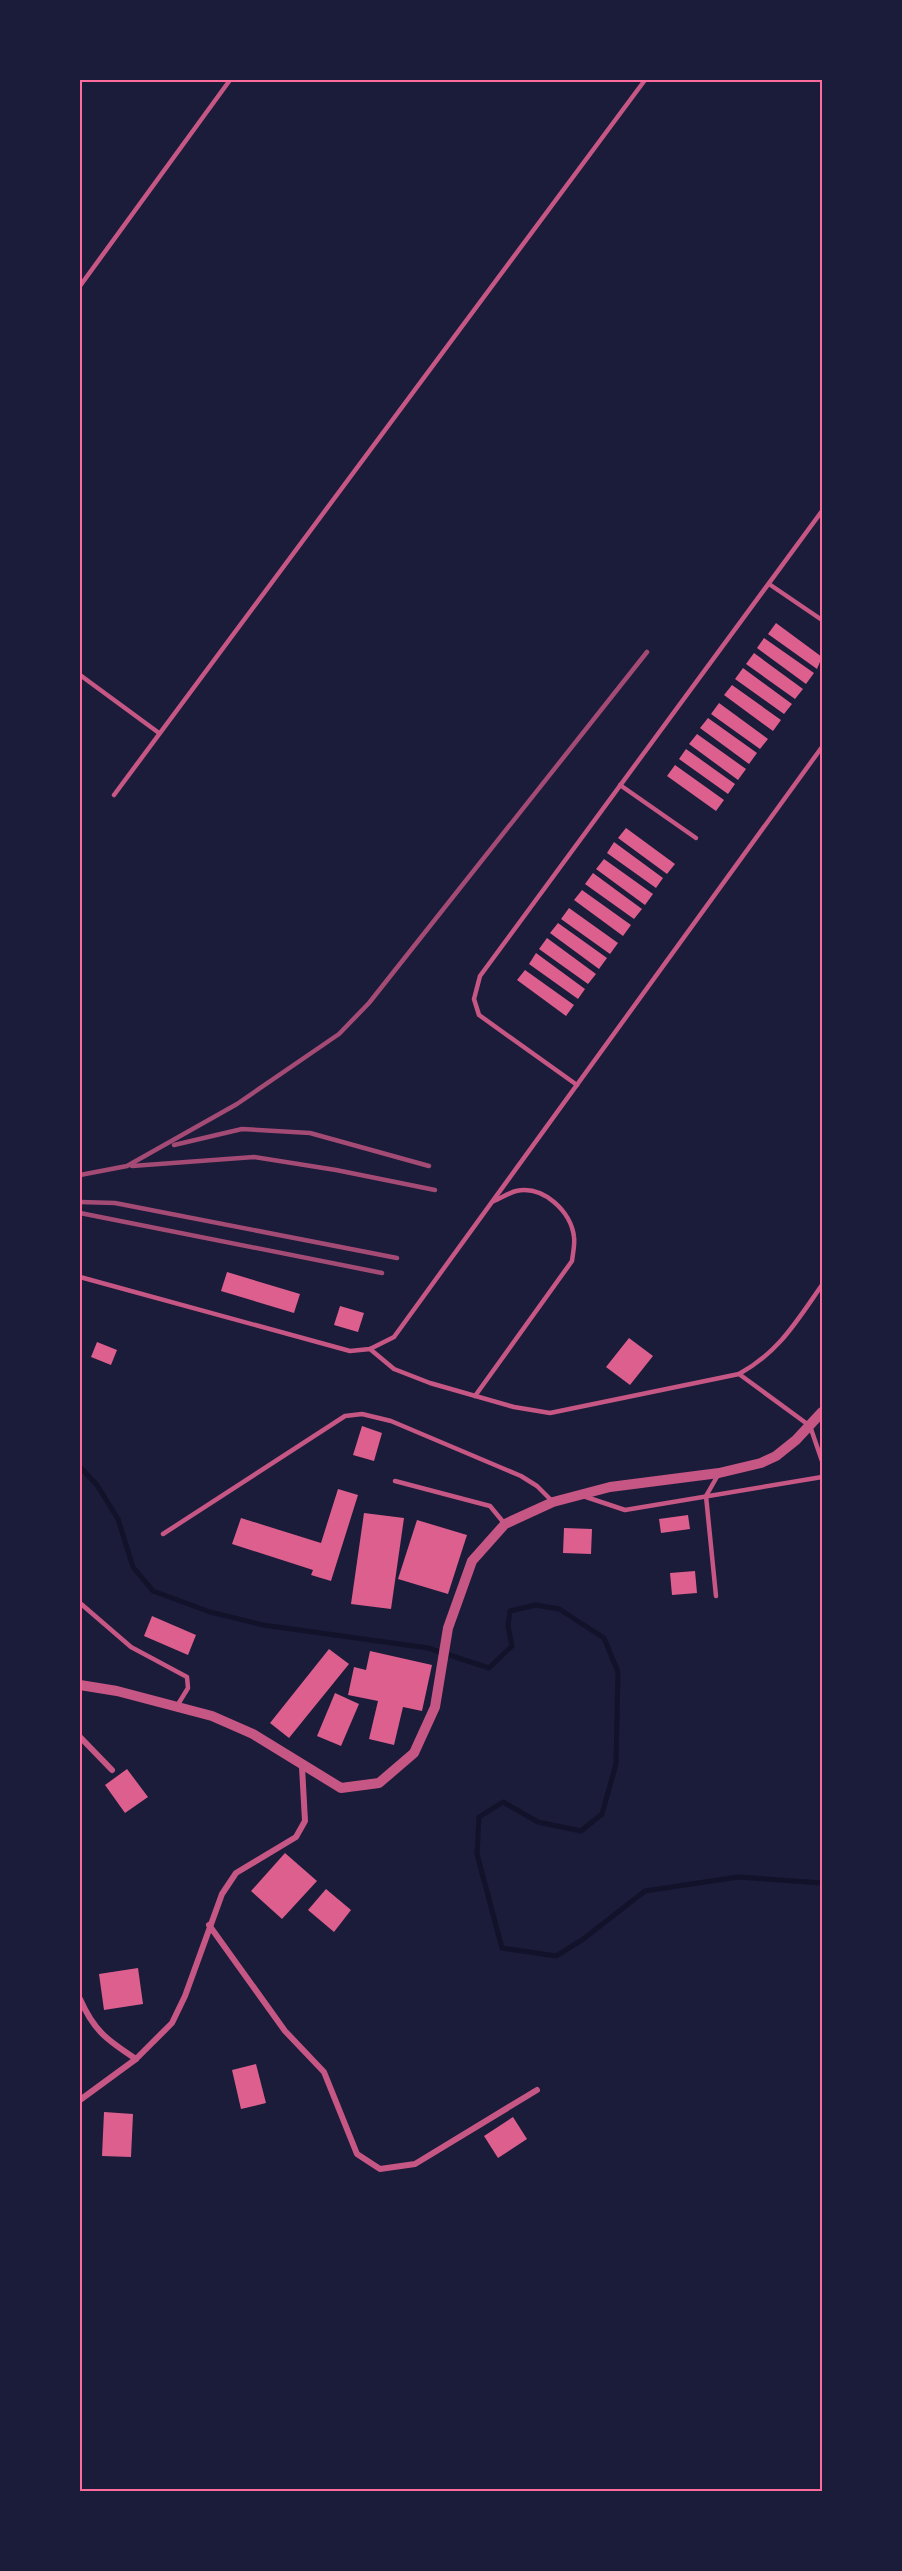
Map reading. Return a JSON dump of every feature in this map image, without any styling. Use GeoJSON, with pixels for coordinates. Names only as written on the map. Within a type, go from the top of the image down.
{"type":"FeatureCollection","features":[{"type":"Feature","properties":{"kind":"street"},"geometry":{"type":"LineString","coordinates":[[80,1685],[212,1716],[253,1734],[302,1767],[341,1788],[380,1784],[414,1753],[435,1707],[448,1628],[472,1561],[505,1524],[553,1502],[610,1487],[719,1473],[761,1463],[776,1456],[810,1426],[822,1412]]}},
{"type":"Feature","properties":{"kind":"street"},"geometry":{"type":"LineString","coordinates":[[80,1737],[112,1770]]}},
{"type":"Feature","properties":{"kind":"street"},"geometry":{"type":"LineString","coordinates":[[80,2100],[136,2059],[172,2023],[185,1996],[222,1894],[236,1873],[296,1837],[304,1821],[302,1767]]}},
{"type":"Feature","properties":{"kind":"street"},"geometry":{"type":"LineString","coordinates":[[209,1925],[285,2031],[324,2072],[357,2154],[380,2169],[415,2164],[537,2090]]}},
{"type":"Feature","properties":{"kind":"street"},"geometry":{"type":"LineString","coordinates":[[80,1999],[89,2020],[105,2039],[136,2059]]}},
{"type":"Feature","properties":{"kind":"lane"},"geometry":{"type":"LineString","coordinates":[[80,286],[230,80]]}},
{"type":"Feature","properties":{"kind":"lane"},"geometry":{"type":"LineString","coordinates":[[114,795],[645,80]]}},
{"type":"Feature","properties":{"kind":"lane"},"geometry":{"type":"LineString","coordinates":[[577,1085],[479,1015],[474,999],[480,976],[822,511]]}},
{"type":"Feature","properties":{"kind":"lane"},"geometry":{"type":"LineString","coordinates":[[769,584],[822,620]]}},
{"type":"Feature","properties":{"kind":"lane"},"geometry":{"type":"LineString","coordinates":[[80,675],[159,733]]}},
{"type":"Feature","properties":{"kind":"lane"},"geometry":{"type":"LineString","coordinates":[[80,1277],[350,1351],[370,1349],[394,1337],[820,754],[822,747]]}},
{"type":"Feature","properties":{"kind":"lane"},"geometry":{"type":"LineString","coordinates":[[620,785],[696,838]]}},
{"type":"Feature","properties":{"kind":"lane"},"geometry":{"type":"LineString","coordinates":[[475,1396],[572,1261],[574,1236],[571,1228],[565,1213],[547,1196],[532,1190],[516,1191],[492,1202]]}},
{"type":"Feature","properties":{"kind":"lane"},"geometry":{"type":"LineString","coordinates":[[370,1349],[394,1368],[430,1383],[514,1407],[550,1413],[739,1374],[762,1361],[779,1344],[822,1286]]}},
{"type":"Feature","properties":{"kind":"lane"},"geometry":{"type":"LineString","coordinates":[[739,1374],[810,1426],[822,1461]]}},
{"type":"Feature","properties":{"kind":"lane"},"geometry":{"type":"LineString","coordinates":[[163,1534],[345,1416],[362,1414],[391,1421],[521,1476],[537,1486],[553,1502]]}},
{"type":"Feature","properties":{"kind":"lane"},"geometry":{"type":"LineString","coordinates":[[716,1596],[706,1496],[719,1473]]}},
{"type":"Feature","properties":{"kind":"lane"},"geometry":{"type":"LineString","coordinates":[[581,1495],[625,1510],[822,1477]]}},
{"type":"Feature","properties":{"kind":"lane"},"geometry":{"type":"LineString","coordinates":[[395,1481],[490,1506],[505,1524]]}},
{"type":"Feature","properties":{"kind":"lane"},"geometry":{"type":"LineString","coordinates":[[80,1603],[131,1647],[187,1677],[188,1688],[177,1706]]}},
{"type":"Feature","properties":{"kind":"building"},"geometry":{"type":"Polygon","coordinates":[[[776,623],[822,657],[817,669],[768,634],[776,623]]]}},
{"type":"Feature","properties":{"kind":"building"},"geometry":{"type":"Polygon","coordinates":[[[764,638],[814,673],[806,684],[757,648],[764,638]]]}},
{"type":"Feature","properties":{"kind":"building"},"geometry":{"type":"Polygon","coordinates":[[[754,653],[803,689],[795,699],[746,664],[754,653]]]}},
{"type":"Feature","properties":{"kind":"building"},"geometry":{"type":"Polygon","coordinates":[[[743,668],[792,704],[784,714],[735,679],[743,668]]]}},
{"type":"Feature","properties":{"kind":"building"},"geometry":{"type":"Polygon","coordinates":[[[732,685],[781,720],[773,731],[724,695],[732,685]]]}},
{"type":"Feature","properties":{"kind":"building"},"geometry":{"type":"Polygon","coordinates":[[[719,703],[768,739],[760,749],[711,714],[719,703]]]}},
{"type":"Feature","properties":{"kind":"building"},"geometry":{"type":"Polygon","coordinates":[[[708,718],[757,753],[749,764],[700,728],[708,718]]]}},
{"type":"Feature","properties":{"kind":"building"},"geometry":{"type":"Polygon","coordinates":[[[697,734],[746,769],[738,780],[689,744],[697,734]]]}},
{"type":"Feature","properties":{"kind":"building"},"geometry":{"type":"Polygon","coordinates":[[[686,749],[735,784],[728,794],[679,759],[686,749]]]}},
{"type":"Feature","properties":{"kind":"building"},"geometry":{"type":"Polygon","coordinates":[[[675,765],[724,800],[716,811],[667,776],[675,765]]]}},
{"type":"Feature","properties":{"kind":"building"},"geometry":{"type":"Polygon","coordinates":[[[626,828],[675,864],[667,874],[618,838],[626,828]]]}},
{"type":"Feature","properties":{"kind":"building"},"geometry":{"type":"Polygon","coordinates":[[[614,842],[663,878],[656,888],[607,853],[614,842]]]}},
{"type":"Feature","properties":{"kind":"building"},"geometry":{"type":"Polygon","coordinates":[[[604,859],[653,894],[645,905],[596,869],[604,859]]]}},
{"type":"Feature","properties":{"kind":"building"},"geometry":{"type":"Polygon","coordinates":[[[593,873],[642,909],[634,919],[585,884],[593,873]]]}},
{"type":"Feature","properties":{"kind":"building"},"geometry":{"type":"Polygon","coordinates":[[[582,890],[631,925],[623,936],[574,900],[582,890]]]}},
{"type":"Feature","properties":{"kind":"building"},"geometry":{"type":"Polygon","coordinates":[[[569,908],[618,943],[610,954],[561,919],[569,908]]]}},
{"type":"Feature","properties":{"kind":"building"},"geometry":{"type":"Polygon","coordinates":[[[558,923],[607,958],[599,969],[550,933],[558,923]]]}},
{"type":"Feature","properties":{"kind":"building"},"geometry":{"type":"Polygon","coordinates":[[[547,938],[596,974],[588,984],[539,949],[547,938]]]}},
{"type":"Feature","properties":{"kind":"building"},"geometry":{"type":"Polygon","coordinates":[[[536,953],[585,989],[578,999],[529,964],[536,953]]]}},
{"type":"Feature","properties":{"kind":"building"},"geometry":{"type":"Polygon","coordinates":[[[525,970],[574,1005],[566,1016],[517,980],[525,970]]]}},
{"type":"Feature","properties":{"kind":"building"},"geometry":{"type":"Polygon","coordinates":[[[227,1272],[300,1294],[294,1313],[221,1291],[227,1272]]]}},
{"type":"Feature","properties":{"kind":"building"},"geometry":{"type":"Polygon","coordinates":[[[340,1306],[364,1313],[358,1332],[334,1325],[340,1306]]]}},
{"type":"Feature","properties":{"kind":"building"},"geometry":{"type":"Polygon","coordinates":[[[629,1338],[653,1356],[630,1385],[606,1367],[629,1338]]]}},
{"type":"Feature","properties":{"kind":"building"},"geometry":{"type":"Polygon","coordinates":[[[97,1342],[117,1350],[111,1365],[91,1357],[97,1342]]]}},
{"type":"Feature","properties":{"kind":"building"},"geometry":{"type":"Polygon","coordinates":[[[362,1426],[382,1433],[374,1461],[353,1455],[362,1426]]]}},
{"type":"Feature","properties":{"kind":"building"},"geometry":{"type":"Polygon","coordinates":[[[338,1489],[358,1495],[331,1581],[311,1575],[313,1570],[232,1544],[241,1518],[321,1543],[338,1489]]]}},
{"type":"Feature","properties":{"kind":"building"},"geometry":{"type":"Polygon","coordinates":[[[364,1513],[404,1518],[391,1609],[351,1604],[364,1513]]]}},
{"type":"Feature","properties":{"kind":"building"},"geometry":{"type":"Polygon","coordinates":[[[688,1515],[690,1529],[661,1533],[659,1519],[688,1515]]]}},
{"type":"Feature","properties":{"kind":"building"},"geometry":{"type":"Polygon","coordinates":[[[417,1520],[467,1535],[448,1594],[398,1579],[417,1520]]]}},
{"type":"Feature","properties":{"kind":"building"},"geometry":{"type":"Polygon","coordinates":[[[564,1528],[592,1529],[591,1554],[563,1553],[564,1528]]]}},
{"type":"Feature","properties":{"kind":"building"},"geometry":{"type":"Polygon","coordinates":[[[695,1571],[697,1593],[672,1595],[670,1573],[695,1571]]]}},
{"type":"Feature","properties":{"kind":"building"},"geometry":{"type":"Polygon","coordinates":[[[152,1616],[196,1635],[188,1655],[144,1636],[152,1616]]]}},
{"type":"Feature","properties":{"kind":"building"},"geometry":{"type":"Polygon","coordinates":[[[329,1649],[349,1664],[289,1738],[270,1723],[329,1649]]]}},
{"type":"Feature","properties":{"kind":"building"},"geometry":{"type":"Polygon","coordinates":[[[370,1651],[432,1665],[422,1711],[403,1707],[394,1745],[369,1739],[378,1701],[348,1695],[354,1667],[366,1670],[370,1651]]]}},
{"type":"Feature","properties":{"kind":"building"},"geometry":{"type":"Polygon","coordinates":[[[335,1693],[359,1704],[341,1746],[317,1736],[335,1693]]]}},
{"type":"Feature","properties":{"kind":"building"},"geometry":{"type":"Polygon","coordinates":[[[127,1769],[148,1797],[125,1813],[105,1785],[127,1769]]]}},
{"type":"Feature","properties":{"kind":"building"},"geometry":{"type":"Polygon","coordinates":[[[285,1853],[317,1881],[282,1919],[251,1891],[285,1853]]]}},
{"type":"Feature","properties":{"kind":"building"},"geometry":{"type":"Polygon","coordinates":[[[326,1889],[351,1910],[334,1932],[308,1910],[326,1889]]]}},
{"type":"Feature","properties":{"kind":"building"},"geometry":{"type":"Polygon","coordinates":[[[138,1968],[143,2004],[104,2010],[99,1974],[138,1968]]]}},
{"type":"Feature","properties":{"kind":"building"},"geometry":{"type":"Polygon","coordinates":[[[256,2064],[266,2103],[241,2109],[232,2070],[256,2064]]]}},
{"type":"Feature","properties":{"kind":"building"},"geometry":{"type":"Polygon","coordinates":[[[104,2112],[133,2114],[131,2157],[102,2156],[104,2112]]]}},
{"type":"Feature","properties":{"kind":"building"},"geometry":{"type":"Polygon","coordinates":[[[513,2117],[527,2139],[498,2158],[484,2136],[513,2117]]]}},
{"type":"Feature","properties":{"kind":"waterway"},"geometry":{"type":"LineString","coordinates":[[80,1467],[97,1485],[118,1519],[133,1567],[153,1591],[210,1612],[263,1625],[428,1648],[489,1668],[512,1646],[508,1626],[510,1611],[536,1605],[559,1609],[604,1638],[618,1672],[616,1764],[602,1814],[581,1831],[538,1822],[503,1802],[479,1817],[477,1854],[502,1948],[556,1956],[582,1940],[645,1891],[738,1877],[822,1883]]}},
{"type":"Feature","properties":{"kind":"railway"},"geometry":{"type":"LineString","coordinates":[[80,1175],[127,1166],[237,1104],[339,1034],[369,1003],[647,652]]}},
{"type":"Feature","properties":{"kind":"railway"},"geometry":{"type":"LineString","coordinates":[[174,1145],[242,1129],[310,1133],[429,1166]]}},
{"type":"Feature","properties":{"kind":"railway"},"geometry":{"type":"LineString","coordinates":[[132,1166],[254,1157],[336,1170],[435,1190]]}},
{"type":"Feature","properties":{"kind":"railway"},"geometry":{"type":"LineString","coordinates":[[80,1202],[115,1203],[397,1258]]}},
{"type":"Feature","properties":{"kind":"railway"},"geometry":{"type":"LineString","coordinates":[[80,1213],[382,1273]]}}]}
